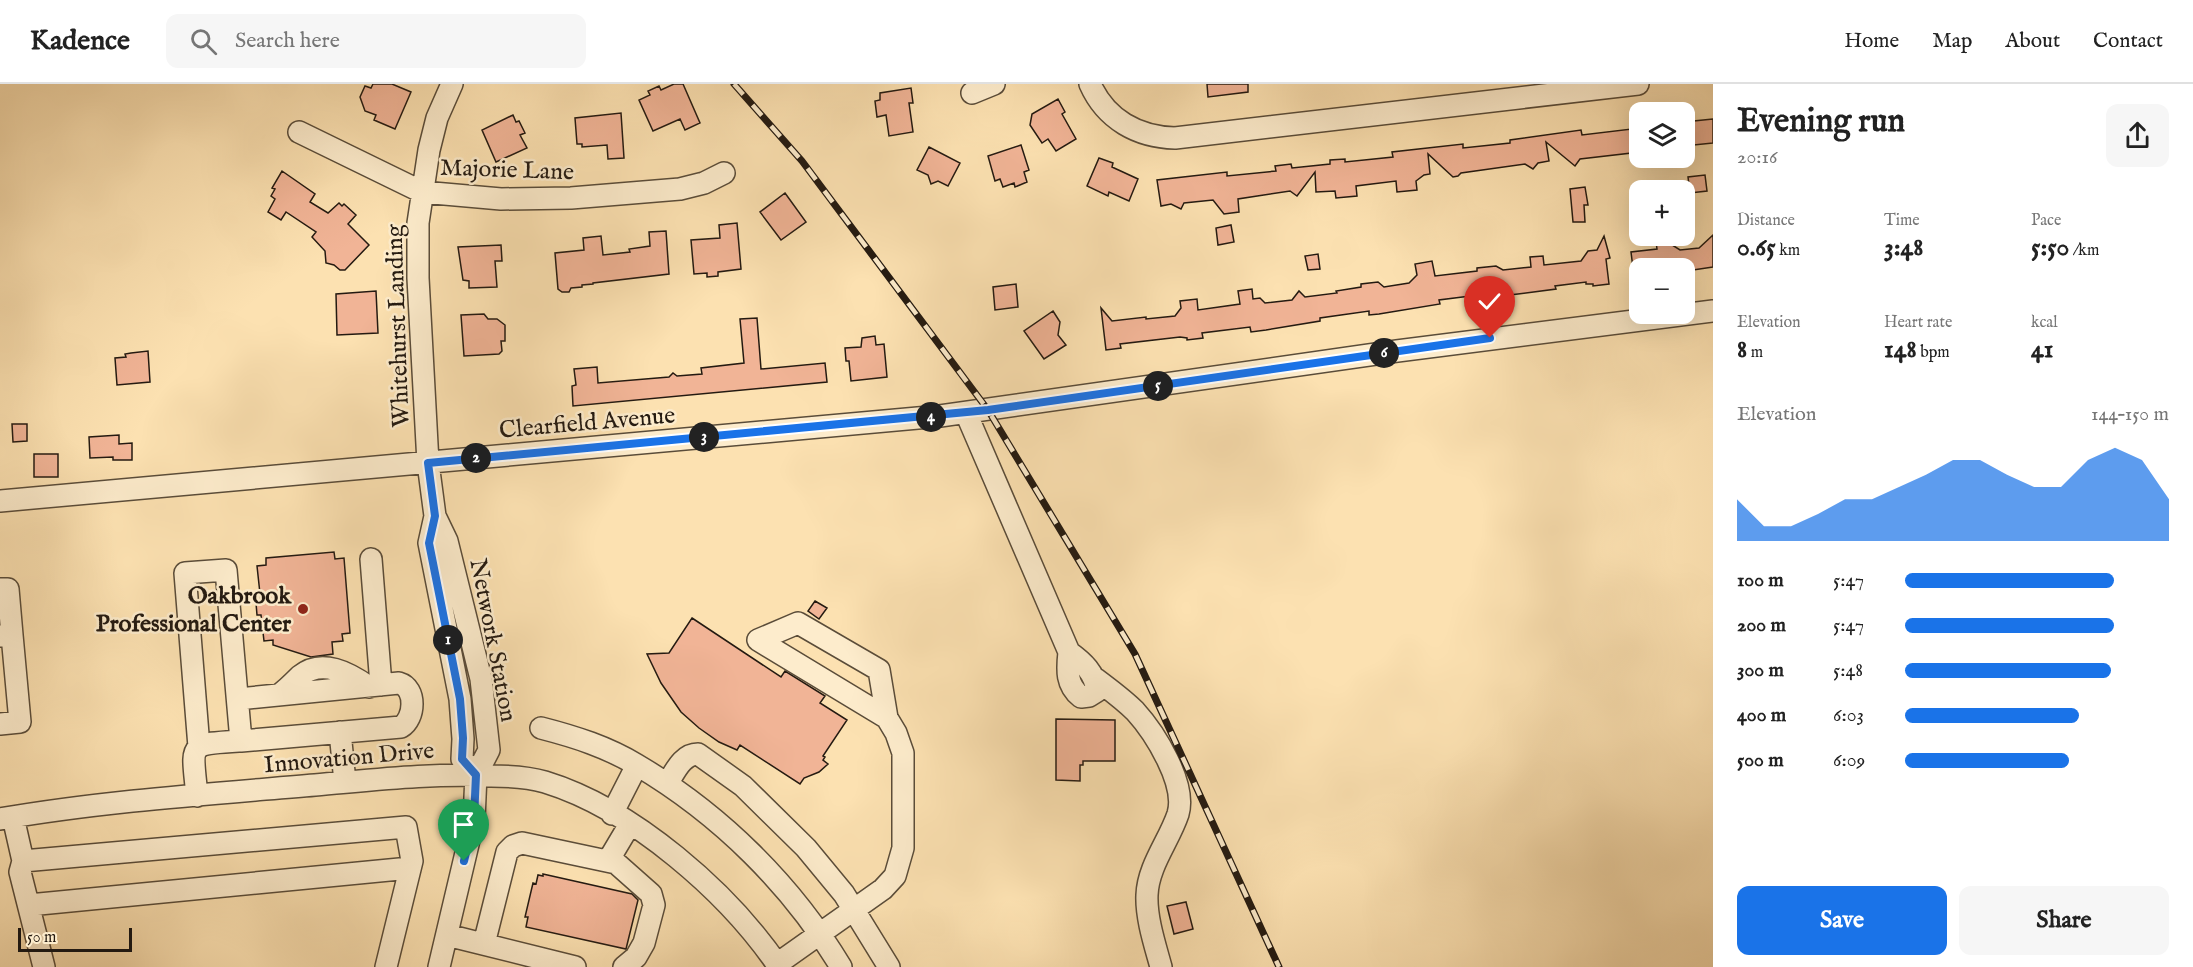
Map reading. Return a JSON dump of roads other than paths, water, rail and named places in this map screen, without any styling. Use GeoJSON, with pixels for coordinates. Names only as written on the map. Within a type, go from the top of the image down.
{"type":"FeatureCollection","features":[{"type":"Feature","properties":{"kind":"street","name":"Whitehurst Landing"},"geometry":{"type":"LineString","coordinates":[[428,463],[418,278],[418,223],[429,150],[437,118],[452,84]]}},
{"type":"Feature","properties":{"kind":"street"},"geometry":{"type":"LineString","coordinates":[[972,93],[994,84]]}},
{"type":"Feature","properties":{"kind":"street"},"geometry":{"type":"LineString","coordinates":[[1090,84],[1097,98],[1122,124],[1138,132],[1157,137],[1175,138],[1638,84]]}},
{"type":"Feature","properties":{"kind":"street","name":"Majorie Lane"},"geometry":{"type":"LineString","coordinates":[[299,132],[422,192],[501,199],[571,198],[680,189],[704,183],[724,173]]}},
{"type":"Feature","properties":{"kind":"street","name":"Clearfield Avenue"},"geometry":{"type":"LineString","coordinates":[[0,501],[966,413],[1397,351],[1713,310]]}},
{"type":"Feature","properties":{"kind":"street"},"geometry":{"type":"LineString","coordinates":[[966,413],[1069,652],[1082,662],[1096,679],[1135,712],[1148,728],[1162,750],[1179,792],[1179,812],[1151,876],[1147,895],[1161,967]]}},
{"type":"Feature","properties":{"kind":"street","name":"Network Station"},"geometry":{"type":"LineString","coordinates":[[428,463],[435,516],[429,543],[460,699],[462,759],[476,775]]}},
{"type":"Feature","properties":{"kind":"street"},"geometry":{"type":"LineString","coordinates":[[371,559],[375,686]]}},
{"type":"Feature","properties":{"kind":"street"},"geometry":{"type":"LineString","coordinates":[[199,747],[185,573],[226,570],[241,741]]}},
{"type":"Feature","properties":{"kind":"street"},"geometry":{"type":"LineString","coordinates":[[0,589],[8,589],[6,636],[20,722],[0,724]]}},
{"type":"Feature","properties":{"kind":"street"},"geometry":{"type":"LineString","coordinates":[[778,966],[883,889],[895,876],[903,848],[903,753],[896,733],[887,718],[879,670],[798,623],[758,640],[887,718]]}},
{"type":"Feature","properties":{"kind":"street"},"geometry":{"type":"LineString","coordinates":[[197,796],[193,756],[204,743],[401,727],[407,723],[411,714],[411,691],[406,685],[399,684],[238,699]]}},
{"type":"Feature","properties":{"kind":"street"},"geometry":{"type":"LineString","coordinates":[[541,728],[584,739],[616,752],[667,784],[714,818],[747,849],[784,890],[842,967]]}},
{"type":"Feature","properties":{"kind":"street"},"geometry":{"type":"LineString","coordinates":[[340,732],[345,782]]}},
{"type":"Feature","properties":{"kind":"street"},"geometry":{"type":"LineString","coordinates":[[667,784],[685,758],[698,754],[743,786],[825,869],[890,967]]}},
{"type":"Feature","properties":{"kind":"street"},"geometry":{"type":"LineString","coordinates":[[608,861],[637,765]]}},
{"type":"Feature","properties":{"kind":"street","name":"Innovation Drive"},"geometry":{"type":"LineString","coordinates":[[3,817],[197,796],[430,775],[476,775],[543,781],[582,796],[621,819],[688,866],[732,909],[778,966]]}},
{"type":"Feature","properties":{"kind":"street"},"geometry":{"type":"LineString","coordinates":[[439,967],[474,819],[476,775]]}},
{"type":"Feature","properties":{"kind":"street"},"geometry":{"type":"LineString","coordinates":[[3,817],[23,861],[20,872],[44,967]]}},
{"type":"Feature","properties":{"kind":"street"},"geometry":{"type":"LineString","coordinates":[[23,861],[406,827],[412,861],[386,967]]}},
{"type":"Feature","properties":{"kind":"street"},"geometry":{"type":"LineString","coordinates":[[484,944],[507,852],[513,846],[522,843],[616,863],[651,894],[654,905],[644,943],[636,957],[624,967]]}},
{"type":"Feature","properties":{"kind":"street"},"geometry":{"type":"LineString","coordinates":[[28,905],[410,868]]}},
{"type":"Feature","properties":{"kind":"street"},"geometry":{"type":"LineString","coordinates":[[447,935],[575,967]]}},
{"type":"Feature","properties":{"kind":"railway"},"geometry":{"type":"LineString","coordinates":[[734,84],[802,161],[988,410],[1135,654],[1279,967]]}},
{"type":"Feature","properties":{"kind":"place","name":"Oakbrook Professional Center"},"geometry":{"type":"Point","coordinates":[303,609]}}]}
